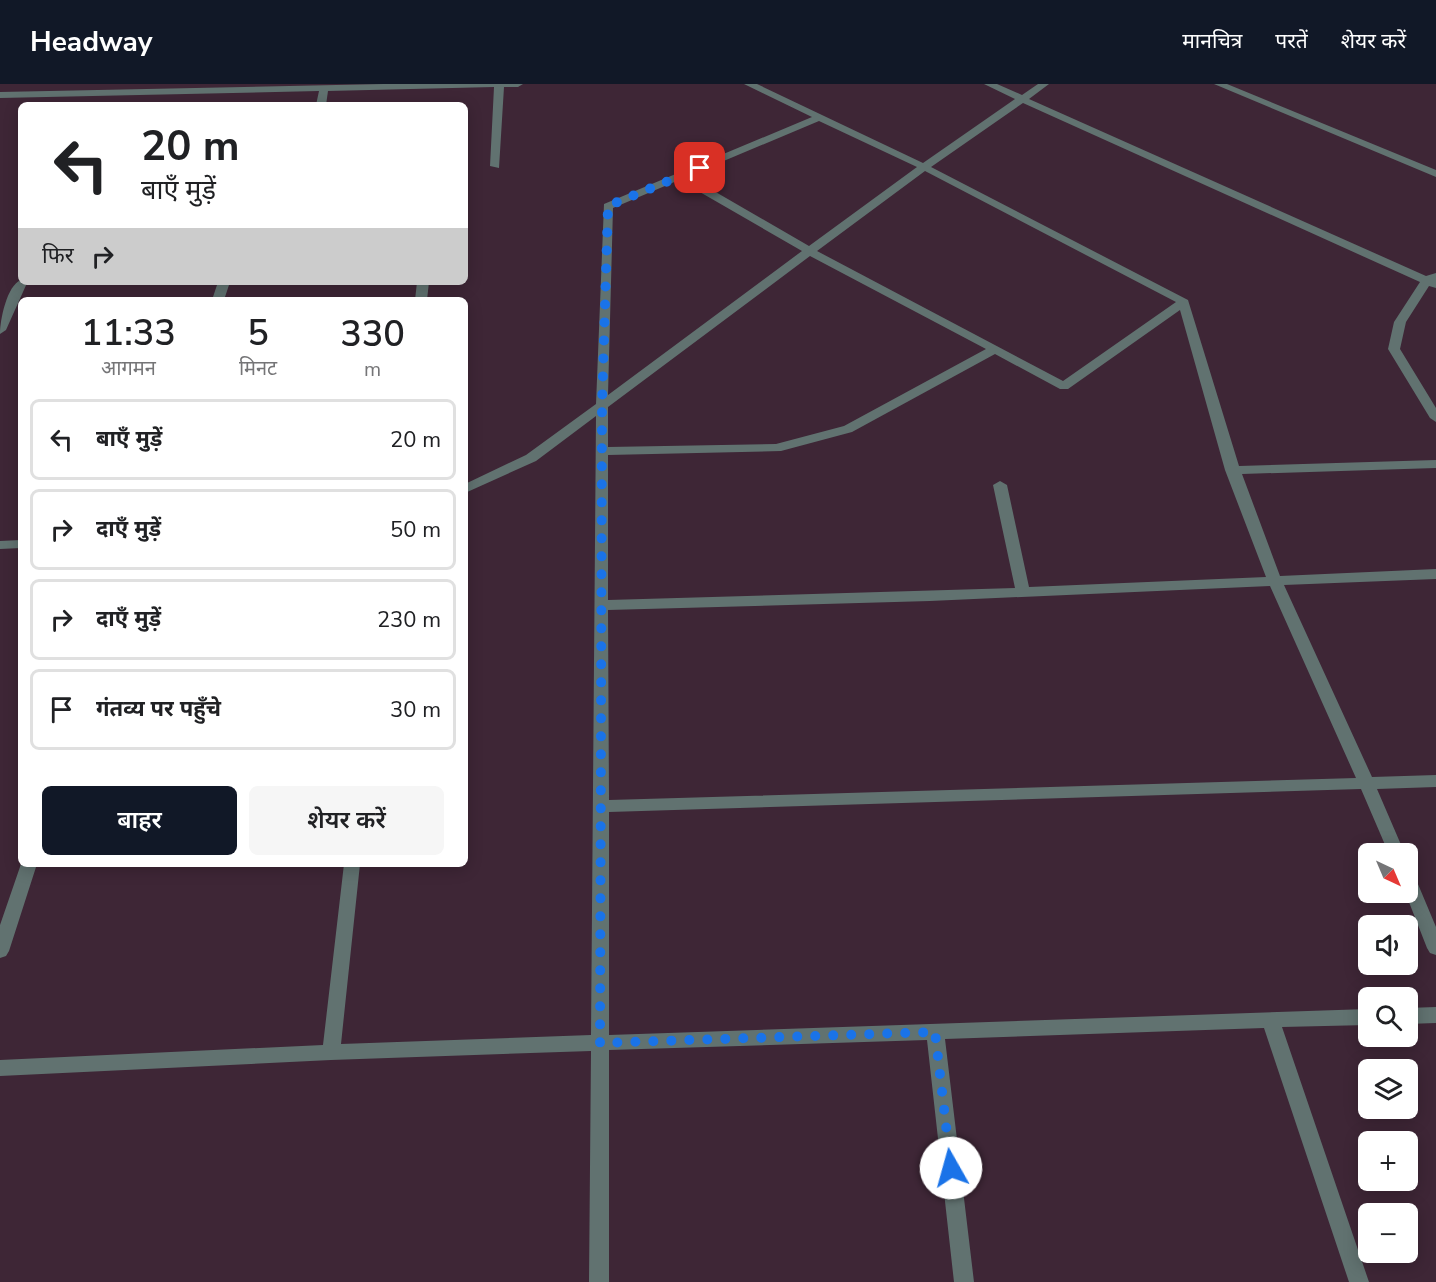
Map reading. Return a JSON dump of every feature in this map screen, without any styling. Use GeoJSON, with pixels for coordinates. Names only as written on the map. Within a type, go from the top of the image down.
{"type":"FeatureCollection","features":[{"type":"Feature","properties":{"kind":"street"},"geometry":{"type":"LineString","coordinates":[[0,95],[108,89],[152,93],[518,84]]}},
{"type":"Feature","properties":{"kind":"street"},"geometry":{"type":"LineString","coordinates":[[749,84],[924,167],[1184,302],[1232,470],[1274,580],[1369,783],[1393,843]]}},
{"type":"Feature","properties":{"kind":"street"},"geometry":{"type":"LineString","coordinates":[[989,84],[1433,280],[1398,326],[1393,339],[1394,349],[1436,418]]}},
{"type":"Feature","properties":{"kind":"street"},"geometry":{"type":"LineString","coordinates":[[468,488],[531,458],[924,167],[1044,84]]}},
{"type":"Feature","properties":{"kind":"street"},"geometry":{"type":"LineString","coordinates":[[1219,84],[1436,174]]}},
{"type":"Feature","properties":{"kind":"street"},"geometry":{"type":"LineString","coordinates":[[495,166],[499,85]]}},
{"type":"Feature","properties":{"kind":"street"},"geometry":{"type":"LineString","coordinates":[[322,102],[324,88]]}},
{"type":"Feature","properties":{"kind":"street"},"geometry":{"type":"LineString","coordinates":[[148,102],[152,93]]}},
{"type":"Feature","properties":{"kind":"street"},"geometry":{"type":"LineString","coordinates":[[599,1282],[602,405],[608,206],[821,117]]}},
{"type":"Feature","properties":{"kind":"street"},"geometry":{"type":"LineString","coordinates":[[680,176],[810,251],[1064,386],[1184,302]]}},
{"type":"Feature","properties":{"kind":"street"},"geometry":{"type":"LineString","coordinates":[[0,330],[20,285]]}},
{"type":"Feature","properties":{"kind":"street"},"geometry":{"type":"LineString","coordinates":[[602,451],[776,448],[848,429],[995,349]]}},
{"type":"Feature","properties":{"kind":"street"},"geometry":{"type":"LineString","coordinates":[[1232,470],[1436,464]]}},
{"type":"Feature","properties":{"kind":"street"},"geometry":{"type":"LineString","coordinates":[[1000,485],[1023,591]]}},
{"type":"Feature","properties":{"kind":"street"},"geometry":{"type":"LineString","coordinates":[[0,545],[18,544]]}},
{"type":"Feature","properties":{"kind":"street"},"geometry":{"type":"LineString","coordinates":[[602,605],[1436,574]]}},
{"type":"Feature","properties":{"kind":"street"},"geometry":{"type":"LineString","coordinates":[[600,806],[1436,781]]}},
{"type":"Feature","properties":{"kind":"street"},"geometry":{"type":"LineString","coordinates":[[0,951],[28,867]]}},
{"type":"Feature","properties":{"kind":"street"},"geometry":{"type":"LineString","coordinates":[[331,1052],[352,867]]}},
{"type":"Feature","properties":{"kind":"street"},"geometry":{"type":"LineString","coordinates":[[1418,903],[1436,948]]}},
{"type":"Feature","properties":{"kind":"street"},"geometry":{"type":"LineString","coordinates":[[1418,1016],[1436,1015]]}},
{"type":"Feature","properties":{"kind":"street"},"geometry":{"type":"LineString","coordinates":[[0,1068],[331,1052],[1358,1017]]}},
{"type":"Feature","properties":{"kind":"street"},"geometry":{"type":"LineString","coordinates":[[1271,1021],[1359,1282]]}},
{"type":"Feature","properties":{"kind":"street"},"geometry":{"type":"LineString","coordinates":[[935,1032],[964,1282]]}},
{"type":"Feature","properties":{"kind":"route"},"geometry":{"type":"LineString","coordinates":[[700,168],[608,206],[602,405],[600,1043],[935,1032],[951,1168]]}}]}
